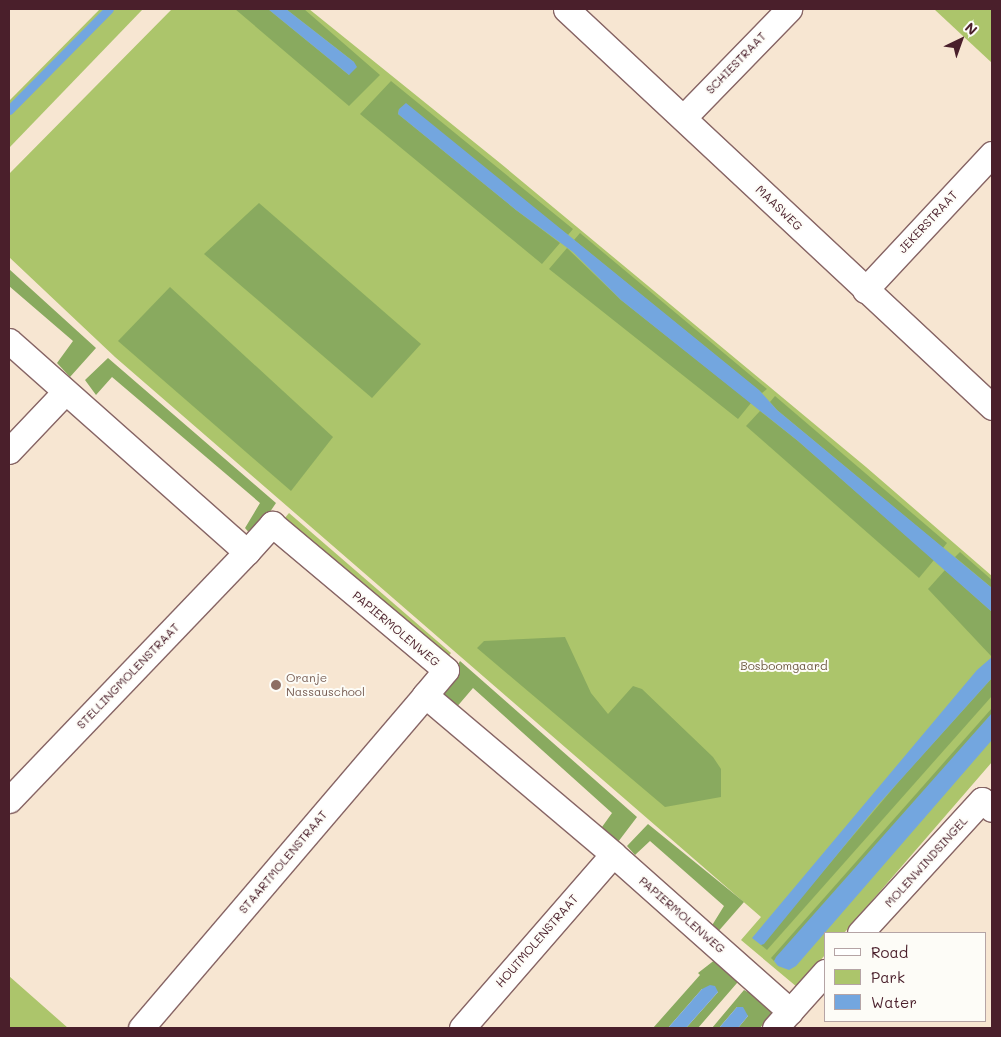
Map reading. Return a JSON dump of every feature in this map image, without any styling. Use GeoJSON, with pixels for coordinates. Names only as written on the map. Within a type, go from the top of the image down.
{"type":"FeatureCollection","features":[{"type":"Feature","properties":{"kind":"street","name":"MAASWEG"},"geometry":{"type":"LineString","coordinates":[[566,9],[684,117],[865,290],[992,407]]}},
{"type":"Feature","properties":{"kind":"street","name":"SCHIESTRAAT"},"geometry":{"type":"LineString","coordinates":[[684,117],[789,9]]}},
{"type":"Feature","properties":{"kind":"street","name":"JEKERSTRAAT"},"geometry":{"type":"LineString","coordinates":[[865,290],[992,154]]}},
{"type":"Feature","properties":{"kind":"street"},"geometry":{"type":"LineString","coordinates":[[9,341],[247,552]]}},
{"type":"Feature","properties":{"kind":"street"},"geometry":{"type":"LineString","coordinates":[[9,451],[65,392]]}},
{"type":"Feature","properties":{"kind":"street","name":"PAPIERMOLENWEG"},"geometry":{"type":"LineString","coordinates":[[247,552],[272,524],[446,670],[425,695],[613,854],[783,1019]]}},
{"type":"Feature","properties":{"kind":"street","name":"STELLINGMOLENSTRAAT"},"geometry":{"type":"LineString","coordinates":[[9,800],[247,552]]}},
{"type":"Feature","properties":{"kind":"street","name":"STAARTMOLENSTRAAT"},"geometry":{"type":"LineString","coordinates":[[141,1028],[425,695]]}},
{"type":"Feature","properties":{"kind":"street","name":"MOLENWINDSINGEL"},"geometry":{"type":"LineString","coordinates":[[861,932],[982,800],[992,809]]}},
{"type":"Feature","properties":{"kind":"street","name":"HOUTMOLENSTRAAT"},"geometry":{"type":"LineString","coordinates":[[462,1028],[613,854]]}},
{"type":"Feature","properties":{"kind":"street"},"geometry":{"type":"LineString","coordinates":[[783,1019],[824,973]]}},
{"type":"Feature","properties":{"kind":"green space"},"geometry":{"type":"Polygon","coordinates":[[[100,9],[143,9],[9,148],[9,101],[100,9]]]}},
{"type":"Feature","properties":{"kind":"green space","name":"Bosboomgaard"},"geometry":{"type":"Polygon","coordinates":[[[172,9],[309,9],[500,163],[866,467],[992,576],[992,762],[845,932],[824,932],[824,956],[797,987],[741,940],[761,917],[115,357],[9,257],[9,174],[172,9]]]}},
{"type":"Feature","properties":{"kind":"green space"},"geometry":{"type":"Polygon","coordinates":[[[235,9],[268,9],[349,75],[354,62],[286,9],[304,9],[380,75],[349,106],[235,9]]]}},
{"type":"Feature","properties":{"kind":"green space"},"geometry":{"type":"Polygon","coordinates":[[[934,9],[992,9],[992,63],[934,9]]]}},
{"type":"Feature","properties":{"kind":"green space"},"geometry":{"type":"Polygon","coordinates":[[[391,81],[573,229],[568,235],[399,109],[398,114],[516,210],[560,243],[542,264],[360,114],[391,81]]]}},
{"type":"Feature","properties":{"kind":"green space"},"geometry":{"type":"Polygon","coordinates":[[[259,203],[421,344],[372,398],[204,254],[259,203]]]}},
{"type":"Feature","properties":{"kind":"green space"},"geometry":{"type":"Polygon","coordinates":[[[580,233],[767,389],[762,393],[574,240],[580,233]]]}},
{"type":"Feature","properties":{"kind":"green space"},"geometry":{"type":"Polygon","coordinates":[[[567,248],[621,300],[751,403],[738,419],[549,269],[567,248]]]}},
{"type":"Feature","properties":{"kind":"green space"},"geometry":{"type":"Polygon","coordinates":[[[9,269],[96,348],[70,377],[57,363],[73,341],[9,286],[9,269]]]}},
{"type":"Feature","properties":{"kind":"green space"},"geometry":{"type":"Polygon","coordinates":[[[170,287],[333,437],[291,491],[118,341],[170,287]]]}},
{"type":"Feature","properties":{"kind":"green space"},"geometry":{"type":"Polygon","coordinates":[[[108,358],[276,503],[253,537],[245,528],[260,503],[112,377],[96,395],[85,380],[108,358]]]}},
{"type":"Feature","properties":{"kind":"green space"},"geometry":{"type":"Polygon","coordinates":[[[775,396],[947,543],[943,548],[777,410],[770,402],[775,396]]]}},
{"type":"Feature","properties":{"kind":"green space"},"geometry":{"type":"Polygon","coordinates":[[[760,411],[798,441],[934,560],[919,578],[746,426],[760,411]]]}},
{"type":"Feature","properties":{"kind":"green space"},"geometry":{"type":"Polygon","coordinates":[[[289,513],[451,653],[447,658],[284,519],[289,513]]]}},
{"type":"Feature","properties":{"kind":"green space"},"geometry":{"type":"Polygon","coordinates":[[[960,552],[992,580],[992,588],[955,557],[960,552]]]}},
{"type":"Feature","properties":{"kind":"green space"},"geometry":{"type":"Polygon","coordinates":[[[945,570],[992,612],[992,657],[928,589],[945,570]]]}},
{"type":"Feature","properties":{"kind":"green space"},"geometry":{"type":"Polygon","coordinates":[[[565,637],[591,693],[608,714],[633,686],[642,689],[713,757],[721,769],[721,797],[665,807],[477,648],[484,641],[565,637]]]}},
{"type":"Feature","properties":{"kind":"green space"},"geometry":{"type":"Polygon","coordinates":[[[460,661],[637,817],[618,842],[602,827],[612,813],[473,688],[455,709],[439,695],[460,661]]]}},
{"type":"Feature","properties":{"kind":"green space"},"geometry":{"type":"Polygon","coordinates":[[[992,678],[992,696],[767,950],[761,945],[900,780],[992,678]]]}},
{"type":"Feature","properties":{"kind":"green space"},"geometry":{"type":"Polygon","coordinates":[[[992,708],[992,714],[774,961],[771,958],[992,708]]]}},
{"type":"Feature","properties":{"kind":"green space"},"geometry":{"type":"Polygon","coordinates":[[[648,824],[744,902],[716,934],[711,927],[724,906],[650,841],[635,855],[627,846],[648,824]]]}},
{"type":"Feature","properties":{"kind":"green space"},"geometry":{"type":"Polygon","coordinates":[[[716,959],[737,977],[737,983],[698,1028],[686,1028],[718,992],[702,989],[668,1028],[653,1028],[700,975],[698,973],[716,959]]]}},
{"type":"Feature","properties":{"kind":"green space"},"geometry":{"type":"Polygon","coordinates":[[[9,976],[68,1028],[9,1028],[9,976]]]}},
{"type":"Feature","properties":{"kind":"green space"},"geometry":{"type":"Polygon","coordinates":[[[744,990],[755,996],[772,1013],[760,1028],[738,1028],[748,1016],[737,1007],[719,1028],[712,1028],[744,990]]]}},
{"type":"Feature","properties":{"kind":"water"},"geometry":{"type":"Polygon","coordinates":[[[268,9],[286,9],[354,62],[357,67],[349,75],[268,9]]]}},
{"type":"Feature","properties":{"kind":"water"},"geometry":{"type":"Polygon","coordinates":[[[406,103],[759,390],[777,410],[992,588],[992,612],[798,441],[621,300],[573,252],[516,210],[398,114],[399,109],[406,103]]]}},
{"type":"Feature","properties":{"kind":"water"},"geometry":{"type":"Polygon","coordinates":[[[992,657],[992,678],[877,806],[764,944],[761,945],[752,938],[977,670],[992,657]]]}},
{"type":"Feature","properties":{"kind":"water"},"geometry":{"type":"Polygon","coordinates":[[[992,713],[992,740],[796,966],[789,970],[778,966],[774,961],[992,713]]]}},
{"type":"Feature","properties":{"kind":"water"},"geometry":{"type":"Polygon","coordinates":[[[710,985],[715,986],[718,992],[686,1028],[668,1028],[702,989],[710,985]]]}},
{"type":"Feature","properties":{"kind":"water"},"geometry":{"type":"Polygon","coordinates":[[[737,1007],[743,1007],[748,1016],[738,1028],[719,1028],[737,1007]]]}},
{"type":"Feature","properties":{"kind":"waterway"},"geometry":{"type":"LineString","coordinates":[[9,110],[109,9]]}},
{"type":"Feature","properties":{"kind":"place","name":"Oranje Nassauschool"},"geometry":{"type":"Point","coordinates":[276,685]}}]}
